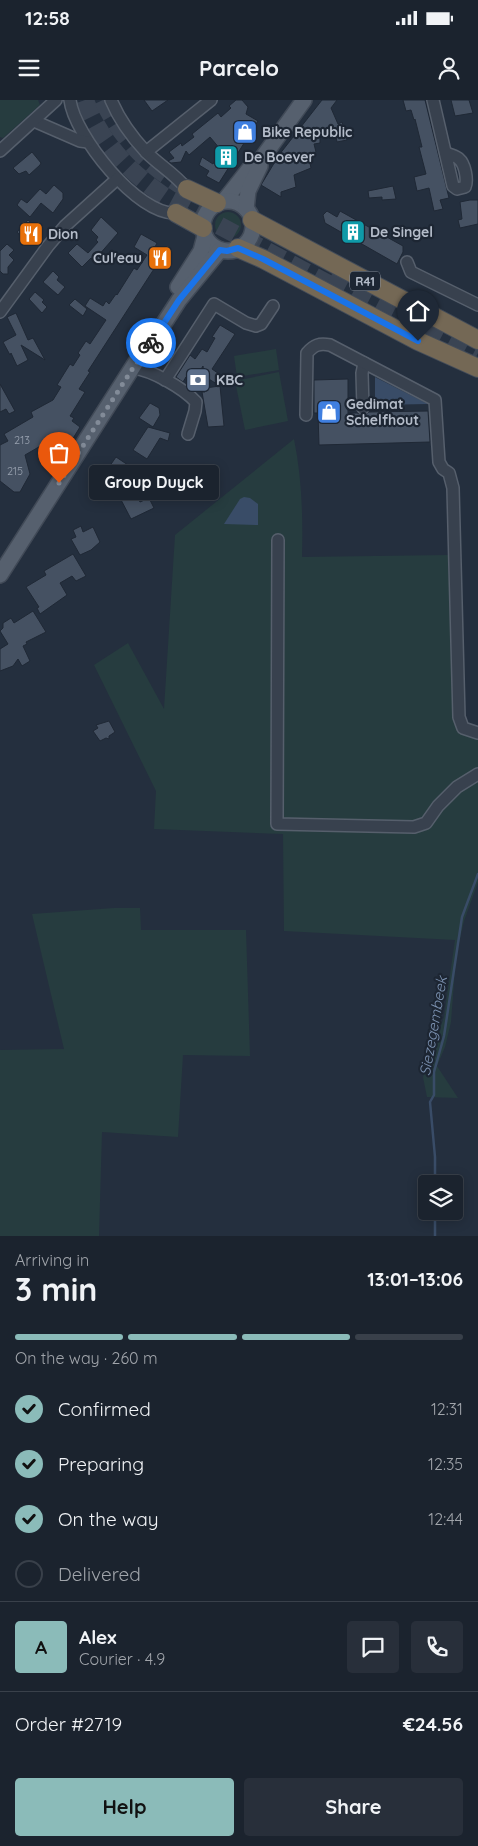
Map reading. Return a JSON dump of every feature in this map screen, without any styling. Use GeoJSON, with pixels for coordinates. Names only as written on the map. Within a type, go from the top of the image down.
{"type":"FeatureCollection","features":[{"type":"Feature","properties":{"kind":"highway","name":"R41"},"geometry":{"type":"LineString","coordinates":[[186,189],[221,202]]}},
{"type":"Feature","properties":{"kind":"highway"},"geometry":{"type":"LineString","coordinates":[[176,213],[204,232]]}},
{"type":"Feature","properties":{"kind":"highway","name":"R41"},"geometry":{"type":"LineString","coordinates":[[249,215],[478,340]]}},
{"type":"Feature","properties":{"kind":"highway","name":"R41"},"geometry":{"type":"LineString","coordinates":[[238,248],[263,259],[418,341],[478,368]]}},
{"type":"Feature","properties":{"kind":"main road"},"geometry":{"type":"LineString","coordinates":[[204,232],[209,242],[220,250],[227,251],[238,248],[246,243],[251,234],[248,191],[260,166],[260,161],[304,100]]}},
{"type":"Feature","properties":{"kind":"main road"},"geometry":{"type":"LineString","coordinates":[[135,365],[140,346],[201,251],[206,214],[221,202],[254,163],[260,161]]}},
{"type":"Feature","properties":{"kind":"main road","name":"R41"},"geometry":{"type":"LineString","coordinates":[[221,202],[239,203],[249,215]]}},
{"type":"Feature","properties":{"kind":"main road"},"geometry":{"type":"LineString","coordinates":[[0,575],[179,300],[220,250]]}},
{"type":"Feature","properties":{"kind":"street"},"geometry":{"type":"LineString","coordinates":[[0,151],[56,100]]}},
{"type":"Feature","properties":{"kind":"street"},"geometry":{"type":"LineString","coordinates":[[70,100],[74,115],[88,142],[117,179],[156,210],[176,213]]}},
{"type":"Feature","properties":{"kind":"street","name":"R41"},"geometry":{"type":"LineString","coordinates":[[111,100],[128,129],[146,152],[176,176],[186,189]]}},
{"type":"Feature","properties":{"kind":"street"},"geometry":{"type":"LineString","coordinates":[[146,152],[211,100]]}},
{"type":"Feature","properties":{"kind":"street"},"geometry":{"type":"LineString","coordinates":[[433,100],[447,153]]}},
{"type":"Feature","properties":{"kind":"street"},"geometry":{"type":"LineString","coordinates":[[34,121],[80,141],[88,142]]}},
{"type":"Feature","properties":{"kind":"street"},"geometry":{"type":"LineString","coordinates":[[0,312],[48,246],[65,226],[117,179]]}},
{"type":"Feature","properties":{"kind":"street"},"geometry":{"type":"LineString","coordinates":[[407,262],[411,272],[478,305]]}},
{"type":"Feature","properties":{"kind":"street"},"geometry":{"type":"LineString","coordinates":[[165,380],[214,304],[246,323],[256,326],[261,324],[273,306]]}},
{"type":"Feature","properties":{"kind":"street"},"geometry":{"type":"LineString","coordinates":[[306,415],[307,353],[313,346],[320,344],[330,345],[435,400],[439,462],[443,469],[449,473],[453,488],[459,718],[463,728],[478,733]]}},
{"type":"Feature","properties":{"kind":"street"},"geometry":{"type":"LineString","coordinates":[[364,363],[362,373],[364,408]]}},
{"type":"Feature","properties":{"kind":"street"},"geometry":{"type":"LineString","coordinates":[[135,365],[165,380],[196,402],[188,434]]}},
{"type":"Feature","properties":{"kind":"street"},"geometry":{"type":"LineString","coordinates":[[278,540],[277,824],[414,827],[426,823],[438,806],[457,787],[478,774]]}},
{"type":"Feature","properties":{"kind":"green space"},"geometry":{"type":"Polygon","coordinates":[[[0,100],[38,100],[40,105],[3,138],[0,137],[0,100]]]}},
{"type":"Feature","properties":{"kind":"green space"},"geometry":{"type":"Polygon","coordinates":[[[228,212],[237,216],[241,225],[237,234],[228,238],[219,234],[215,225],[219,216],[228,212]]]}},
{"type":"Feature","properties":{"kind":"green space"},"geometry":{"type":"Polygon","coordinates":[[[276,349],[279,370],[237,377],[234,356],[276,349]]]}},
{"type":"Feature","properties":{"kind":"green space"},"geometry":{"type":"Polygon","coordinates":[[[279,372],[288,421],[245,430],[235,381],[279,372]]]}},
{"type":"Feature","properties":{"kind":"green space"},"geometry":{"type":"Polygon","coordinates":[[[294,439],[299,468],[302,557],[448,555],[455,718],[478,737],[478,882],[464,921],[456,956],[451,1022],[445,1047],[437,1066],[458,1098],[427,1097],[423,1077],[444,1017],[455,940],[284,931],[283,834],[154,829],[156,791],[94,665],[128,643],[164,709],[175,535],[294,439]]]}},
{"type":"Feature","properties":{"kind":"green space"},"geometry":{"type":"Polygon","coordinates":[[[140,908],[141,930],[246,930],[250,1056],[183,1055],[178,1137],[102,1132],[99,1236],[0,1236],[0,1050],[64,1049],[32,914],[140,908]]]}},
{"type":"Feature","properties":{"kind":"water"},"geometry":{"type":"Polygon","coordinates":[[[375,377],[428,404],[375,405],[375,377]]]}},
{"type":"Feature","properties":{"kind":"water"},"geometry":{"type":"Polygon","coordinates":[[[244,497],[250,498],[258,504],[258,525],[224,524],[240,499],[244,497]]]}},
{"type":"Feature","properties":{"kind":"building"},"geometry":{"type":"Polygon","coordinates":[[[144,100],[168,100],[152,111],[144,100]]]}},
{"type":"Feature","properties":{"kind":"building"},"geometry":{"type":"Polygon","coordinates":[[[236,100],[242,100],[248,107],[246,114],[258,121],[219,183],[206,176],[209,171],[199,165],[202,157],[213,164],[221,150],[210,137],[189,155],[186,151],[181,162],[171,163],[168,161],[174,158],[169,152],[181,143],[182,146],[194,137],[192,134],[218,113],[221,117],[231,108],[229,106],[236,100]]]}},
{"type":"Feature","properties":{"kind":"building"},"geometry":{"type":"Polygon","coordinates":[[[322,100],[337,100],[331,108],[338,124],[342,122],[347,140],[337,142],[335,133],[320,136],[320,143],[314,144],[316,152],[312,153],[312,157],[309,158],[311,168],[294,175],[296,187],[281,192],[281,197],[261,185],[279,155],[322,100]]]}},
{"type":"Feature","properties":{"kind":"building"},"geometry":{"type":"Polygon","coordinates":[[[403,100],[425,100],[449,198],[440,200],[443,209],[434,211],[429,188],[417,191],[414,177],[426,174],[419,147],[422,147],[415,119],[411,110],[406,111],[403,100]]]}},
{"type":"Feature","properties":{"kind":"building"},"geometry":{"type":"Polygon","coordinates":[[[451,100],[469,100],[473,113],[455,116],[451,100]]]}},
{"type":"Feature","properties":{"kind":"building"},"geometry":{"type":"Polygon","coordinates":[[[32,152],[41,163],[40,165],[29,175],[26,171],[19,174],[13,168],[32,152]]]}},
{"type":"Feature","properties":{"kind":"building"},"geometry":{"type":"Polygon","coordinates":[[[54,185],[63,193],[63,199],[53,213],[41,203],[30,217],[17,205],[21,199],[27,203],[40,189],[46,194],[54,185]]]}},
{"type":"Feature","properties":{"kind":"building","name":"De Singel"},"geometry":{"type":"Polygon","coordinates":[[[393,186],[396,199],[382,200],[382,197],[369,198],[368,191],[393,186]]]}},
{"type":"Feature","properties":{"kind":"building"},"geometry":{"type":"Polygon","coordinates":[[[478,200],[478,224],[460,228],[458,220],[462,219],[460,202],[478,200]]]}},
{"type":"Feature","properties":{"kind":"building","name":"De Singel"},"geometry":{"type":"Polygon","coordinates":[[[327,211],[337,217],[340,211],[403,246],[403,252],[397,264],[325,223],[323,215],[327,211]]]}},
{"type":"Feature","properties":{"kind":"building"},"geometry":{"type":"Polygon","coordinates":[[[101,217],[118,233],[98,256],[102,259],[98,264],[91,258],[82,267],[68,253],[77,244],[88,253],[98,242],[96,240],[98,237],[91,230],[101,217]]]}},
{"type":"Feature","properties":{"kind":"building"},"geometry":{"type":"Polygon","coordinates":[[[28,220],[39,230],[27,243],[17,232],[28,220]]]}},
{"type":"Feature","properties":{"kind":"building"},"geometry":{"type":"Polygon","coordinates":[[[141,234],[157,243],[154,249],[163,255],[88,371],[90,372],[79,389],[85,392],[70,416],[74,418],[72,421],[80,427],[61,458],[44,444],[25,455],[30,474],[20,492],[14,492],[0,481],[0,445],[8,441],[4,434],[33,417],[31,412],[53,400],[61,387],[57,385],[70,364],[73,366],[80,355],[78,353],[86,341],[90,344],[106,320],[85,306],[90,298],[103,306],[106,301],[109,304],[134,268],[137,270],[147,255],[134,247],[141,234]]]}},
{"type":"Feature","properties":{"kind":"building"},"geometry":{"type":"Polygon","coordinates":[[[7,244],[14,250],[9,255],[14,260],[8,267],[8,274],[3,274],[0,271],[0,251],[7,244]]]}},
{"type":"Feature","properties":{"kind":"building"},"geometry":{"type":"Polygon","coordinates":[[[53,271],[59,277],[57,280],[65,287],[58,295],[43,282],[53,271]]]}},
{"type":"Feature","properties":{"kind":"building"},"geometry":{"type":"Polygon","coordinates":[[[35,292],[44,300],[42,302],[47,307],[42,313],[29,299],[35,292]]]}},
{"type":"Feature","properties":{"kind":"building"},"geometry":{"type":"Polygon","coordinates":[[[75,299],[87,309],[83,316],[69,305],[75,299]]]}},
{"type":"Feature","properties":{"kind":"building"},"geometry":{"type":"Polygon","coordinates":[[[16,313],[28,340],[33,338],[45,360],[21,345],[28,360],[17,366],[11,353],[10,355],[3,342],[16,335],[7,317],[16,313]]]}},
{"type":"Feature","properties":{"kind":"building"},"geometry":{"type":"Polygon","coordinates":[[[220,325],[235,334],[212,369],[225,378],[220,386],[204,376],[203,366],[193,382],[186,377],[183,382],[176,377],[190,355],[195,359],[202,349],[207,352],[215,338],[212,337],[220,325]]]}},
{"type":"Feature","properties":{"kind":"building","name":"Gedimat Schelfhout"},"geometry":{"type":"Polygon","coordinates":[[[348,379],[348,413],[364,415],[369,412],[428,411],[430,442],[319,445],[318,413],[314,413],[314,380],[348,379]]]}},
{"type":"Feature","properties":{"kind":"building"},"geometry":{"type":"Polygon","coordinates":[[[0,384],[15,411],[9,414],[6,409],[0,412],[0,384]]]}},
{"type":"Feature","properties":{"kind":"building"},"geometry":{"type":"Polygon","coordinates":[[[220,386],[224,426],[208,427],[202,392],[205,392],[205,388],[220,386]]]}},
{"type":"Feature","properties":{"kind":"building"},"geometry":{"type":"Polygon","coordinates":[[[150,403],[159,408],[160,415],[153,427],[139,418],[150,403]]]}},
{"type":"Feature","properties":{"kind":"building"},"geometry":{"type":"Polygon","coordinates":[[[148,427],[170,433],[168,441],[160,438],[147,459],[133,450],[148,427]]]}},
{"type":"Feature","properties":{"kind":"building"},"geometry":{"type":"Polygon","coordinates":[[[116,457],[131,467],[125,476],[123,475],[120,479],[107,470],[116,457]]]}},
{"type":"Feature","properties":{"kind":"building"},"geometry":{"type":"Polygon","coordinates":[[[133,489],[140,502],[149,498],[154,508],[131,519],[119,496],[133,489]]]}},
{"type":"Feature","properties":{"kind":"building"},"geometry":{"type":"Polygon","coordinates":[[[81,526],[83,532],[93,527],[100,542],[91,550],[80,555],[71,539],[76,537],[73,530],[81,526]]]}},
{"type":"Feature","properties":{"kind":"building"},"geometry":{"type":"Polygon","coordinates":[[[73,554],[86,576],[76,581],[72,576],[60,583],[67,595],[40,614],[37,608],[39,607],[26,587],[46,575],[44,571],[73,554]]]}},
{"type":"Feature","properties":{"kind":"building"},"geometry":{"type":"Polygon","coordinates":[[[33,611],[46,632],[26,642],[27,644],[23,646],[30,661],[22,666],[18,659],[13,666],[0,671],[0,649],[8,644],[0,631],[3,628],[3,623],[11,618],[14,623],[33,611]]]}},
{"type":"Feature","properties":{"kind":"building"},"geometry":{"type":"Polygon","coordinates":[[[109,721],[115,732],[109,736],[109,739],[106,738],[100,741],[93,731],[98,728],[96,725],[109,721]]]}},
{"type":"Feature","properties":{"kind":"waterway","name":"Siezegembeek"},"geometry":{"type":"LineString","coordinates":[[435,1175],[430,1102],[434,1095],[434,1072],[444,1036],[462,917],[478,874]]}},
{"type":"Feature","properties":{"kind":"waterway","name":"Siezegembeek"},"geometry":{"type":"LineString","coordinates":[[435,1220],[435,1236]]}},
{"type":"Feature","properties":{"kind":"tunnel"},"geometry":{"type":"LineString","coordinates":[[85,100],[91,115],[107,142],[128,166],[151,187],[164,196],[340,290]]}},
{"type":"Feature","properties":{"kind":"tunnel"},"geometry":{"type":"LineString","coordinates":[[103,100],[110,114],[138,151],[161,171],[187,189]]}},
{"type":"Feature","properties":{"kind":"tunnel"},"geometry":{"type":"LineString","coordinates":[[331,276],[478,353]]}},
{"type":"Feature","properties":{"kind":"way so far"},"geometry":{"type":"LineString","coordinates":[[59,483],[136,362],[151,343]]}},
{"type":"Feature","properties":{"kind":"place","name":"Bike Republic"},"geometry":{"type":"Point","coordinates":[245,132]}},
{"type":"Feature","properties":{"kind":"place","name":"De Boever"},"geometry":{"type":"Point","coordinates":[226,157]}},
{"type":"Feature","properties":{"kind":"place","name":"De Singel"},"geometry":{"type":"Point","coordinates":[353,232]}},
{"type":"Feature","properties":{"kind":"place","name":"Dion"},"geometry":{"type":"Point","coordinates":[31,234]}},
{"type":"Feature","properties":{"kind":"place","name":"Cul'eau"},"geometry":{"type":"Point","coordinates":[160,258]}},
{"type":"Feature","properties":{"kind":"place","name":"KBC"},"geometry":{"type":"Point","coordinates":[198,380]}},
{"type":"Feature","properties":{"kind":"place","name":"Gedimat Schelfhout"},"geometry":{"type":"Point","coordinates":[329,412]}},
{"type":"Feature","properties":{"kind":"place","name":"Group Duyck"},"geometry":{"type":"Point","coordinates":[59,483]}},
{"type":"Feature","properties":{"kind":"route"},"geometry":{"type":"LineString","coordinates":[[151,343],[179,300],[220,250],[227,251],[238,248],[250,252],[418,341]]}}]}
